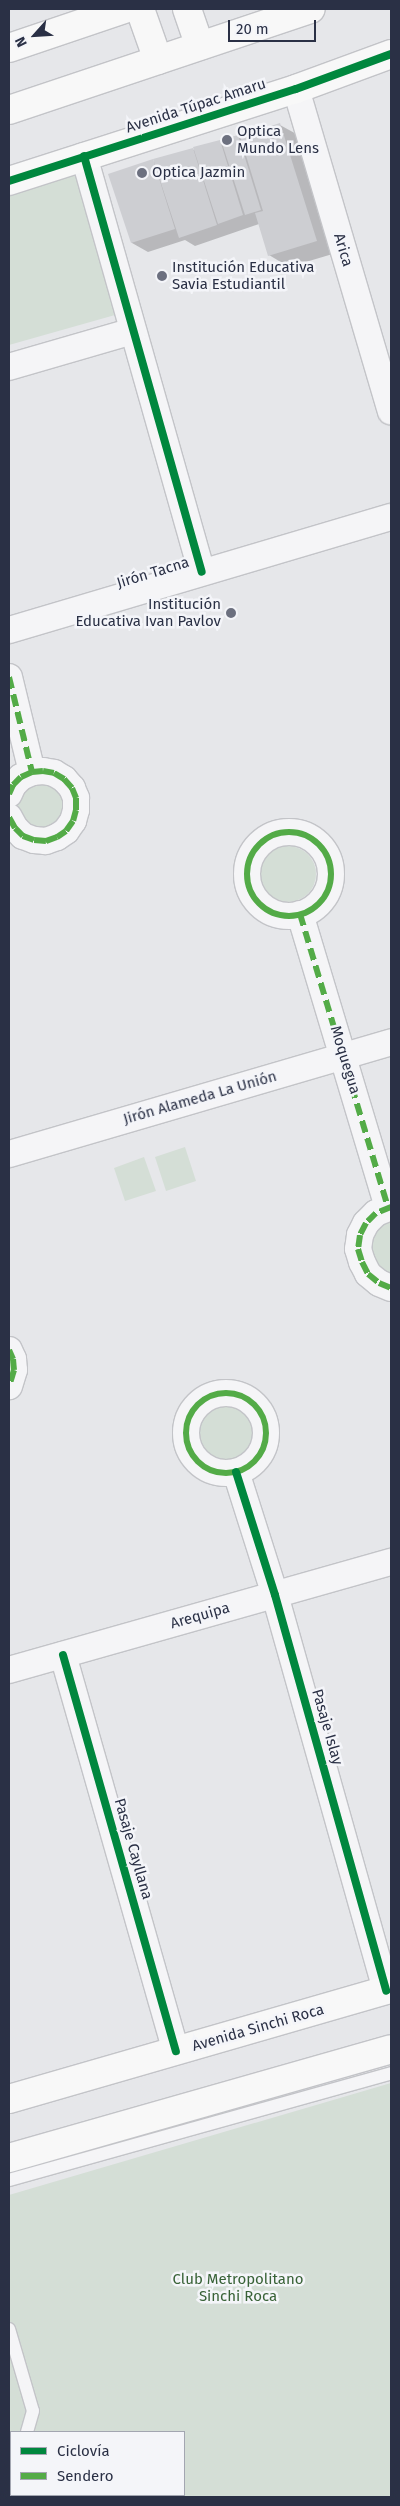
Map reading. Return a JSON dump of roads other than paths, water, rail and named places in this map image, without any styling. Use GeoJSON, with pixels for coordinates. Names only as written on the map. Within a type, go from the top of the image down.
{"type":"FeatureCollection","features":[{"type":"Feature","properties":{"kind":"main road"},"geometry":{"type":"LineString","coordinates":[[9,48],[124,9]]}},
{"type":"Feature","properties":{"kind":"main road"},"geometry":{"type":"LineString","coordinates":[[140,9],[158,60]]}},
{"type":"Feature","properties":{"kind":"main road"},"geometry":{"type":"LineString","coordinates":[[187,9],[200,46]]}},
{"type":"Feature","properties":{"kind":"main road"},"geometry":{"type":"LineString","coordinates":[[9,110],[311,9]]}},
{"type":"Feature","properties":{"kind":"main road","name":"Avenida Túpac Amaru"},"geometry":{"type":"LineString","coordinates":[[9,181],[296,89],[391,54]]}},
{"type":"Feature","properties":{"kind":"main road","name":"Avenida Sinchi Roca"},"geometry":{"type":"LineString","coordinates":[[9,2099],[389,1990]]}},
{"type":"Feature","properties":{"kind":"main road"},"geometry":{"type":"LineString","coordinates":[[9,2158],[391,2049]]}},
{"type":"Feature","properties":{"kind":"street","name":"Arica"},"geometry":{"type":"LineString","coordinates":[[296,89],[389,395]]}},
{"type":"Feature","properties":{"kind":"street"},"geometry":{"type":"LineString","coordinates":[[84,156],[202,572]]}},
{"type":"Feature","properties":{"kind":"street"},"geometry":{"type":"LineString","coordinates":[[9,367],[133,331]]}},
{"type":"Feature","properties":{"kind":"street","name":"Jirón Tacna"},"geometry":{"type":"LineString","coordinates":[[9,630],[391,517]]}},
{"type":"Feature","properties":{"kind":"street"},"geometry":{"type":"LineString","coordinates":[[9,677],[32,772]]}},
{"type":"Feature","properties":{"kind":"street"},"geometry":{"type":"LineString","coordinates":[[9,794],[13,785],[21,777],[43,770],[54,773],[64,779],[72,788],[76,798],[76,810],[73,821],[66,831],[57,837],[46,840],[34,840],[24,836],[15,828],[9,816]]}},
{"type":"Feature","properties":{"kind":"street","name":"Moquegua"},"geometry":{"type":"LineString","coordinates":[[300,914],[390,1207],[376,1213],[366,1223],[360,1235],[358,1249],[368,1274],[379,1283],[391,1288]]}},
{"type":"Feature","properties":{"kind":"street","name":"Jirón Alameda La Unión"},"geometry":{"type":"LineString","coordinates":[[9,1154],[391,1042]]}},
{"type":"Feature","properties":{"kind":"street"},"geometry":{"type":"LineString","coordinates":[[9,1350],[13,1358],[14,1370],[9,1386]]}},
{"type":"Feature","properties":{"kind":"street","name":"Pasaje Islay"},"geometry":{"type":"LineString","coordinates":[[236,1472],[276,1594],[389,1990]]}},
{"type":"Feature","properties":{"kind":"street","name":"Arequipa"},"geometry":{"type":"LineString","coordinates":[[9,1670],[391,1562]]}},
{"type":"Feature","properties":{"kind":"street","name":"Pasaje Cayllana"},"geometry":{"type":"LineString","coordinates":[[63,1655],[176,2051]]}},
{"type":"Feature","properties":{"kind":"lane"},"geometry":{"type":"LineString","coordinates":[[9,2180],[391,2072]]}},
{"type":"Feature","properties":{"kind":"lane"},"geometry":{"type":"LineString","coordinates":[[9,2330],[34,2411],[27,2431]]}},
{"type":"Feature","properties":{"kind":"place","name":"Optica Mundo Lens"},"geometry":{"type":"Point","coordinates":[227,140]}},
{"type":"Feature","properties":{"kind":"place","name":"Optica Jazmin"},"geometry":{"type":"Point","coordinates":[142,173]}},
{"type":"Feature","properties":{"kind":"place","name":"Institución Educativa Savia Estudiantil"},"geometry":{"type":"Point","coordinates":[162,276]}},
{"type":"Feature","properties":{"kind":"place","name":"Institución Educativa Ivan Pavlov"},"geometry":{"type":"Point","coordinates":[231,613]}},
{"type":"Feature","properties":{"kind":"park label","name":"Club Metropolitano Sinchi Roca"},"geometry":{"type":"Point","coordinates":[238,2288]}}]}
